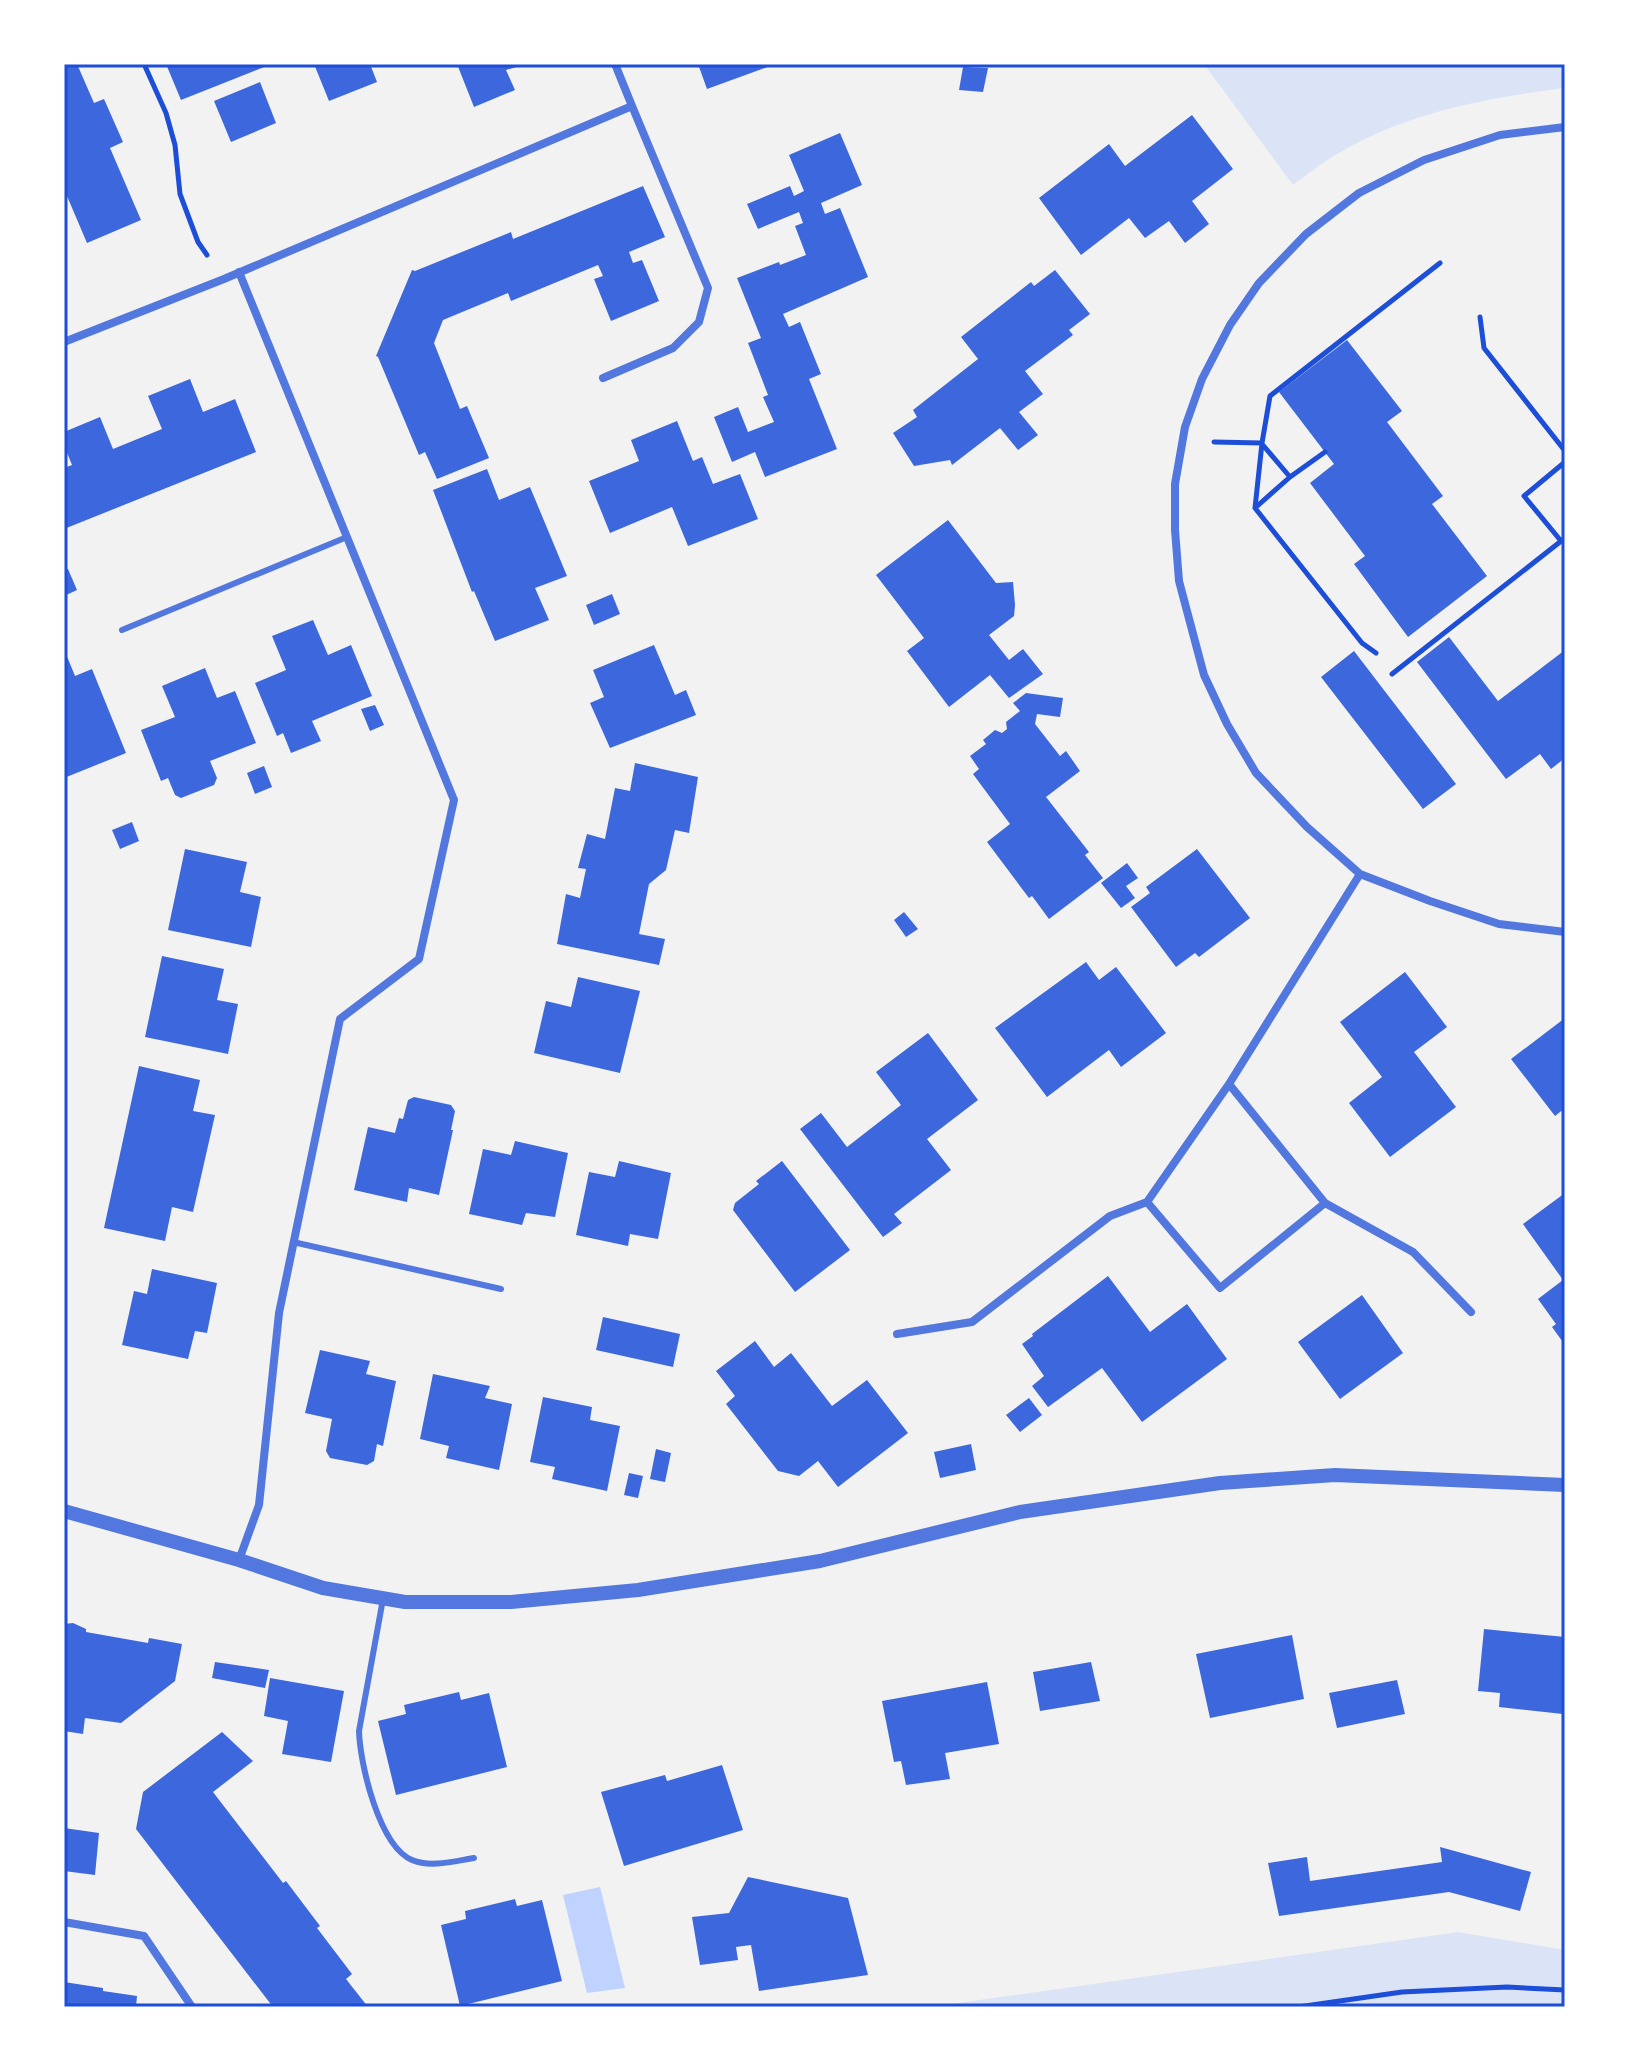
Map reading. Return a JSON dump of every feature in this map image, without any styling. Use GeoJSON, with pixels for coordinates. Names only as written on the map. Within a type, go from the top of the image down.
{"type":"FeatureCollection","features":[{"type":"Feature","properties":{"kind":"street"},"geometry":{"type":"LineString","coordinates":[[603,378],[673,348],[699,322],[708,288],[615,64]]}},
{"type":"Feature","properties":{"kind":"street"},"geometry":{"type":"LineString","coordinates":[[64,342],[239,272],[632,106]]}},
{"type":"Feature","properties":{"kind":"street"},"geometry":{"type":"LineString","coordinates":[[1565,127],[1500,135],[1424,160],[1359,193],[1306,234],[1259,283],[1230,325],[1202,379],[1185,427],[1175,484],[1179,581],[1204,675],[1227,724],[1256,773],[1307,827],[1360,874],[1499,924],[1565,932]]}},
{"type":"Feature","properties":{"kind":"street"},"geometry":{"type":"LineString","coordinates":[[239,272],[454,800],[419,959],[340,1019],[279,1313],[259,1505],[239,1560]]}},
{"type":"Feature","properties":{"kind":"street"},"geometry":{"type":"LineString","coordinates":[[897,1334],[972,1322],[1110,1216],[1147,1202],[1229,1084],[1360,874]]}},
{"type":"Feature","properties":{"kind":"street"},"geometry":{"type":"LineString","coordinates":[[1229,1084],[1325,1203],[1413,1252],[1471,1312]]}},
{"type":"Feature","properties":{"kind":"street"},"geometry":{"type":"LineString","coordinates":[[1147,1202],[1220,1288],[1325,1203]]}},
{"type":"Feature","properties":{"kind":"street"},"geometry":{"type":"LineString","coordinates":[[64,1511],[239,1560],[323,1588],[405,1602],[511,1602],[638,1590],[820,1561],[1020,1512],[1220,1483],[1335,1475],[1565,1485]]}},
{"type":"Feature","properties":{"kind":"street"},"geometry":{"type":"LineString","coordinates":[[64,1922],[144,1936],[192,2007]]}},
{"type":"Feature","properties":{"kind":"lane"},"geometry":{"type":"LineString","coordinates":[[122,630],[347,537]]}},
{"type":"Feature","properties":{"kind":"lane"},"geometry":{"type":"LineString","coordinates":[[293,1242],[501,1289]]}},
{"type":"Feature","properties":{"kind":"lane"},"geometry":{"type":"LineString","coordinates":[[383,1599],[359,1731],[365,1775],[383,1826],[391,1842],[403,1855],[428,1864],[474,1858]]}},
{"type":"Feature","properties":{"kind":"path"},"geometry":{"type":"LineString","coordinates":[[144,64],[166,113],[175,145],[180,194],[198,242]]}},
{"type":"Feature","properties":{"kind":"path"},"geometry":{"type":"LineString","coordinates":[[1376,653],[1362,643],[1255,508],[1262,443],[1270,396],[1440,263]]}},
{"type":"Feature","properties":{"kind":"path"},"geometry":{"type":"LineString","coordinates":[[1480,317],[1484,348],[1565,451]]}},
{"type":"Feature","properties":{"kind":"path"},"geometry":{"type":"LineString","coordinates":[[1214,442],[1262,443],[1290,477]]}},
{"type":"Feature","properties":{"kind":"path"},"geometry":{"type":"LineString","coordinates":[[1255,508],[1325,452]]}},
{"type":"Feature","properties":{"kind":"path"},"geometry":{"type":"LineString","coordinates":[[1392,674],[1563,540],[1524,496],[1565,462]]}},
{"type":"Feature","properties":{"kind":"path"},"geometry":{"type":"LineString","coordinates":[[1298,2007],[1402,1992],[1507,1987],[1565,1990]]}},
{"type":"Feature","properties":{"kind":"shaded area"},"geometry":{"type":"Polygon","coordinates":[[[1204,64],[1565,64],[1565,88],[1477,102],[1420,117],[1365,139],[1321,164],[1293,185],[1204,64]]]}},
{"type":"Feature","properties":{"kind":"shaded area"},"geometry":{"type":"Polygon","coordinates":[[[1458,1932],[1565,1950],[1565,2007],[931,2007],[1458,1932]]]}},
{"type":"Feature","properties":{"kind":"water"},"geometry":{"type":"Polygon","coordinates":[[[600,1887],[625,1988],[587,1993],[563,1895],[600,1887]]]}},
{"type":"Feature","properties":{"kind":"building"},"geometry":{"type":"Polygon","coordinates":[[[77,64],[94,103],[104,99],[123,142],[110,148],[141,220],[87,243],[64,189],[64,65],[77,64]]]}},
{"type":"Feature","properties":{"kind":"building"},"geometry":{"type":"Polygon","coordinates":[[[166,64],[272,64],[181,100],[166,64]]]}},
{"type":"Feature","properties":{"kind":"building"},"geometry":{"type":"Polygon","coordinates":[[[314,64],[370,64],[377,82],[329,101],[314,64]]]}},
{"type":"Feature","properties":{"kind":"building"},"geometry":{"type":"Polygon","coordinates":[[[457,64],[523,65],[506,70],[515,90],[474,107],[457,64]]]}},
{"type":"Feature","properties":{"kind":"building"},"geometry":{"type":"Polygon","coordinates":[[[698,64],[776,64],[707,89],[698,64]]]}},
{"type":"Feature","properties":{"kind":"building"},"geometry":{"type":"Polygon","coordinates":[[[963,67],[988,68],[983,92],[959,90],[963,67]]]}},
{"type":"Feature","properties":{"kind":"building"},"geometry":{"type":"Polygon","coordinates":[[[260,82],[276,123],[231,142],[214,101],[260,82]]]}},
{"type":"Feature","properties":{"kind":"building"},"geometry":{"type":"Polygon","coordinates":[[[1192,115],[1233,169],[1192,201],[1209,224],[1185,243],[1169,221],[1145,238],[1129,218],[1081,255],[1039,198],[1109,144],[1125,166],[1192,115]]]}},
{"type":"Feature","properties":{"kind":"building"},"geometry":{"type":"Polygon","coordinates":[[[840,133],[862,185],[821,203],[825,214],[840,208],[868,277],[783,314],[789,327],[800,322],[821,374],[809,379],[837,449],[765,477],[755,452],[732,462],[714,417],[738,407],[748,432],[774,422],[763,397],[768,395],[748,343],[761,338],[737,278],[806,255],[795,226],[803,223],[799,212],[758,229],[747,204],[790,186],[794,196],[804,191],[789,155],[840,133]]]}},
{"type":"Feature","properties":{"kind":"building"},"geometry":{"type":"Polygon","coordinates":[[[643,186],[665,237],[629,252],[633,263],[642,260],[659,301],[611,321],[594,279],[603,276],[598,265],[511,301],[508,293],[443,320],[434,343],[460,409],[467,406],[489,458],[437,479],[425,452],[419,455],[376,356],[412,270],[511,232],[513,239],[643,186]]]}},
{"type":"Feature","properties":{"kind":"building"},"geometry":{"type":"Polygon","coordinates":[[[1055,270],[1090,314],[1069,330],[1073,335],[1025,371],[1043,394],[1019,412],[1038,435],[1018,450],[1000,428],[952,465],[950,460],[914,466],[893,433],[917,417],[913,410],[978,359],[961,337],[1031,282],[1034,286],[1055,270]]]}},
{"type":"Feature","properties":{"kind":"building"},"geometry":{"type":"Polygon","coordinates":[[[1347,340],[1402,411],[1387,422],[1443,496],[1432,504],[1487,576],[1408,637],[1354,564],[1365,556],[1310,483],[1334,464],[1279,392],[1347,340]]]}},
{"type":"Feature","properties":{"kind":"building"},"geometry":{"type":"Polygon","coordinates":[[[190,379],[203,412],[235,399],[256,452],[64,529],[64,468],[72,465],[64,445],[64,432],[100,417],[113,449],[162,429],[148,396],[190,379]]]}},
{"type":"Feature","properties":{"kind":"building"},"geometry":{"type":"Polygon","coordinates":[[[677,421],[693,461],[702,457],[713,484],[740,474],[758,519],[688,546],[672,507],[610,533],[589,481],[639,461],[631,440],[677,421]]]}},
{"type":"Feature","properties":{"kind":"building"},"geometry":{"type":"Polygon","coordinates":[[[487,469],[499,500],[530,487],[567,576],[535,588],[549,620],[495,641],[472,592],[433,490],[487,469]]]}},
{"type":"Feature","properties":{"kind":"building"},"geometry":{"type":"Polygon","coordinates":[[[948,520],[996,583],[1013,582],[1014,616],[989,635],[1009,660],[1023,649],[1043,674],[1009,698],[990,675],[949,707],[907,651],[924,638],[876,575],[948,520]]]}},
{"type":"Feature","properties":{"kind":"building"},"geometry":{"type":"Polygon","coordinates":[[[68,569],[77,590],[64,596],[64,571],[68,569]]]}},
{"type":"Feature","properties":{"kind":"building"},"geometry":{"type":"Polygon","coordinates":[[[612,594],[620,614],[594,625],[586,605],[612,594]]]}},
{"type":"Feature","properties":{"kind":"building"},"geometry":{"type":"Polygon","coordinates":[[[313,620],[328,655],[351,645],[372,696],[312,721],[321,741],[291,753],[283,733],[277,736],[255,683],[286,670],[272,636],[313,620]]]}},
{"type":"Feature","properties":{"kind":"building"},"geometry":{"type":"Polygon","coordinates":[[[1449,637],[1498,701],[1565,650],[1565,758],[1551,769],[1540,754],[1506,779],[1417,662],[1449,637]]]}},
{"type":"Feature","properties":{"kind":"building"},"geometry":{"type":"Polygon","coordinates":[[[654,645],[675,695],[686,690],[696,715],[610,748],[590,703],[604,697],[593,670],[654,645]]]}},
{"type":"Feature","properties":{"kind":"building"},"geometry":{"type":"Polygon","coordinates":[[[64,649],[75,676],[92,669],[126,753],[64,778],[64,649]]]}},
{"type":"Feature","properties":{"kind":"building"},"geometry":{"type":"Polygon","coordinates":[[[1354,651],[1456,784],[1423,809],[1321,677],[1354,651]]]}},
{"type":"Feature","properties":{"kind":"building"},"geometry":{"type":"Polygon","coordinates":[[[205,668],[217,698],[235,691],[256,743],[210,761],[217,778],[214,785],[181,798],[175,795],[168,778],[161,781],[141,730],[175,717],[162,686],[205,668]]]}},
{"type":"Feature","properties":{"kind":"building"},"geometry":{"type":"Polygon","coordinates":[[[1026,693],[1063,698],[1060,717],[1037,714],[1035,724],[1060,756],[1066,751],[1080,771],[1046,797],[1089,852],[1085,855],[1103,878],[1049,919],[1032,896],[1029,898],[987,842],[1010,824],[973,774],[979,769],[970,756],[986,744],[983,740],[995,730],[1002,733],[1007,729],[1006,722],[1020,711],[1013,703],[1026,693]]]}},
{"type":"Feature","properties":{"kind":"building"},"geometry":{"type":"Polygon","coordinates":[[[375,705],[384,725],[370,731],[361,709],[375,705]]]}},
{"type":"Feature","properties":{"kind":"building"},"geometry":{"type":"Polygon","coordinates":[[[635,763],[698,777],[689,833],[675,830],[666,870],[649,884],[639,934],[665,939],[659,965],[557,944],[566,894],[580,898],[586,869],[578,868],[587,834],[605,839],[615,788],[630,791],[635,763]]]}},
{"type":"Feature","properties":{"kind":"building"},"geometry":{"type":"Polygon","coordinates":[[[264,766],[272,787],[255,794],[247,773],[264,766]]]}},
{"type":"Feature","properties":{"kind":"building"},"geometry":{"type":"Polygon","coordinates":[[[132,822],[139,841],[120,849],[112,830],[132,822]]]}},
{"type":"Feature","properties":{"kind":"building"},"geometry":{"type":"Polygon","coordinates":[[[185,849],[247,862],[240,892],[261,897],[251,947],[168,930],[185,849]]]}},
{"type":"Feature","properties":{"kind":"building"},"geometry":{"type":"Polygon","coordinates":[[[1197,849],[1250,918],[1199,957],[1195,953],[1176,967],[1131,907],[1150,893],[1146,887],[1197,849]]]}},
{"type":"Feature","properties":{"kind":"building"},"geometry":{"type":"Polygon","coordinates":[[[1127,863],[1138,878],[1126,886],[1135,898],[1121,908],[1101,883],[1127,863]]]}},
{"type":"Feature","properties":{"kind":"building"},"geometry":{"type":"Polygon","coordinates":[[[904,912],[918,929],[906,937],[894,920],[904,912]]]}},
{"type":"Feature","properties":{"kind":"building"},"geometry":{"type":"Polygon","coordinates":[[[162,956],[224,969],[217,1000],[238,1004],[228,1054],[145,1037],[162,956]]]}},
{"type":"Feature","properties":{"kind":"building"},"geometry":{"type":"Polygon","coordinates":[[[1086,962],[1099,980],[1116,967],[1166,1033],[1121,1067],[1109,1050],[1047,1097],[995,1028],[1086,962]]]}},
{"type":"Feature","properties":{"kind":"building"},"geometry":{"type":"Polygon","coordinates":[[[1405,972],[1447,1027],[1414,1052],[1456,1107],[1390,1157],[1349,1103],[1382,1077],[1340,1022],[1405,972]]]}},
{"type":"Feature","properties":{"kind":"building"},"geometry":{"type":"Polygon","coordinates":[[[578,977],[640,991],[620,1073],[534,1053],[546,1001],[571,1007],[578,977]]]}},
{"type":"Feature","properties":{"kind":"building"},"geometry":{"type":"Polygon","coordinates":[[[1565,1018],[1565,1108],[1555,1116],[1511,1059],[1565,1018]]]}},
{"type":"Feature","properties":{"kind":"building"},"geometry":{"type":"Polygon","coordinates":[[[928,1033],[978,1100],[927,1139],[951,1170],[894,1214],[902,1223],[883,1237],[800,1129],[821,1113],[847,1147],[901,1105],[876,1072],[928,1033]]]}},
{"type":"Feature","properties":{"kind":"building"},"geometry":{"type":"Polygon","coordinates":[[[139,1066],[200,1080],[193,1111],[215,1115],[193,1212],[172,1207],[165,1241],[104,1228],[139,1066]]]}},
{"type":"Feature","properties":{"kind":"building"},"geometry":{"type":"Polygon","coordinates":[[[414,1097],[451,1105],[455,1111],[439,1195],[409,1188],[407,1202],[354,1190],[368,1127],[395,1133],[408,1100],[414,1097]]]}},
{"type":"Feature","properties":{"kind":"building"},"geometry":{"type":"Polygon","coordinates":[[[515,1141],[568,1153],[555,1217],[526,1213],[522,1225],[469,1214],[483,1149],[511,1155],[515,1141]]]}},
{"type":"Feature","properties":{"kind":"building"},"geometry":{"type":"Polygon","coordinates":[[[619,1161],[671,1173],[658,1239],[630,1234],[628,1246],[576,1235],[589,1172],[615,1177],[619,1161]]]}},
{"type":"Feature","properties":{"kind":"building"},"geometry":{"type":"Polygon","coordinates":[[[782,1161],[850,1250],[795,1292],[733,1210],[735,1203],[759,1184],[756,1181],[782,1161]]]}},
{"type":"Feature","properties":{"kind":"building"},"geometry":{"type":"Polygon","coordinates":[[[1565,1193],[1565,1345],[1552,1327],[1556,1324],[1538,1299],[1563,1280],[1523,1224],[1565,1193]]]}},
{"type":"Feature","properties":{"kind":"building"},"geometry":{"type":"Polygon","coordinates":[[[152,1269],[217,1283],[207,1333],[195,1331],[188,1359],[122,1345],[134,1291],[147,1294],[152,1269]]]}},
{"type":"Feature","properties":{"kind":"building"},"geometry":{"type":"Polygon","coordinates":[[[1108,1276],[1150,1332],[1187,1304],[1227,1359],[1142,1422],[1102,1368],[1048,1407],[1032,1386],[1044,1376],[1022,1344],[1108,1276]]]}},
{"type":"Feature","properties":{"kind":"building"},"geometry":{"type":"Polygon","coordinates":[[[1362,1295],[1403,1353],[1340,1399],[1298,1342],[1362,1295]]]}},
{"type":"Feature","properties":{"kind":"building"},"geometry":{"type":"Polygon","coordinates":[[[603,1317],[680,1334],[673,1367],[596,1350],[603,1317]]]}},
{"type":"Feature","properties":{"kind":"building"},"geometry":{"type":"Polygon","coordinates":[[[755,1341],[774,1367],[791,1353],[832,1406],[867,1380],[908,1433],[838,1487],[818,1461],[799,1476],[778,1471],[726,1404],[735,1396],[716,1371],[755,1341]]]}},
{"type":"Feature","properties":{"kind":"building"},"geometry":{"type":"Polygon","coordinates":[[[320,1350],[370,1361],[366,1374],[396,1381],[383,1446],[377,1444],[374,1461],[367,1465],[330,1458],[326,1451],[332,1419],[305,1413],[320,1350]]]}},
{"type":"Feature","properties":{"kind":"building"},"geometry":{"type":"Polygon","coordinates":[[[433,1374],[490,1386],[485,1398],[512,1404],[499,1470],[446,1458],[449,1446],[420,1439],[433,1374]]]}},
{"type":"Feature","properties":{"kind":"building"},"geometry":{"type":"Polygon","coordinates":[[[543,1397],[592,1407],[590,1420],[620,1426],[607,1491],[552,1479],[555,1467],[530,1462],[543,1397]]]}},
{"type":"Feature","properties":{"kind":"building"},"geometry":{"type":"Polygon","coordinates":[[[1029,1398],[1042,1415],[1020,1432],[1006,1415],[1029,1398]]]}},
{"type":"Feature","properties":{"kind":"building"},"geometry":{"type":"Polygon","coordinates":[[[971,1444],[976,1470],[940,1478],[934,1452],[971,1444]]]}},
{"type":"Feature","properties":{"kind":"building"},"geometry":{"type":"Polygon","coordinates":[[[656,1449],[671,1453],[665,1482],[650,1479],[656,1449]]]}},
{"type":"Feature","properties":{"kind":"building"},"geometry":{"type":"Polygon","coordinates":[[[629,1473],[643,1476],[638,1498],[624,1495],[629,1473]]]}},
{"type":"Feature","properties":{"kind":"building"},"geometry":{"type":"Polygon","coordinates":[[[73,1623],[86,1629],[86,1632],[148,1643],[149,1638],[182,1644],[175,1681],[121,1723],[85,1718],[83,1734],[64,1731],[64,1624],[73,1623]]]}},
{"type":"Feature","properties":{"kind":"building"},"geometry":{"type":"Polygon","coordinates":[[[1484,1629],[1565,1637],[1563,1714],[1499,1707],[1500,1693],[1478,1691],[1484,1629]]]}},
{"type":"Feature","properties":{"kind":"building"},"geometry":{"type":"Polygon","coordinates":[[[1292,1635],[1304,1699],[1210,1718],[1196,1654],[1292,1635]]]}},
{"type":"Feature","properties":{"kind":"building"},"geometry":{"type":"Polygon","coordinates":[[[215,1662],[269,1670],[265,1688],[212,1678],[215,1662]]]}},
{"type":"Feature","properties":{"kind":"building"},"geometry":{"type":"Polygon","coordinates":[[[1091,1662],[1100,1701],[1040,1711],[1033,1672],[1091,1662]]]}},
{"type":"Feature","properties":{"kind":"building"},"geometry":{"type":"Polygon","coordinates":[[[270,1678],[344,1691],[331,1762],[282,1754],[288,1721],[264,1716],[270,1678]]]}},
{"type":"Feature","properties":{"kind":"building"},"geometry":{"type":"Polygon","coordinates":[[[1397,1680],[1405,1714],[1337,1728],[1329,1693],[1397,1680]]]}},
{"type":"Feature","properties":{"kind":"building"},"geometry":{"type":"Polygon","coordinates":[[[987,1682],[999,1744],[945,1753],[950,1779],[906,1785],[901,1761],[894,1762],[882,1701],[987,1682]]]}},
{"type":"Feature","properties":{"kind":"building"},"geometry":{"type":"Polygon","coordinates":[[[459,1692],[461,1700],[489,1693],[507,1767],[396,1795],[378,1721],[406,1714],[404,1705],[459,1692]]]}},
{"type":"Feature","properties":{"kind":"building"},"geometry":{"type":"Polygon","coordinates":[[[222,1732],[253,1761],[213,1792],[320,1926],[317,1928],[352,1974],[346,1979],[368,2007],[273,2007],[136,1829],[143,1792],[222,1732]]]}},
{"type":"Feature","properties":{"kind":"building"},"geometry":{"type":"Polygon","coordinates":[[[722,1765],[743,1830],[624,1866],[601,1792],[665,1775],[667,1781],[722,1765]]]}},
{"type":"Feature","properties":{"kind":"building"},"geometry":{"type":"Polygon","coordinates":[[[64,1828],[99,1833],[95,1875],[64,1871],[64,1828]]]}},
{"type":"Feature","properties":{"kind":"building"},"geometry":{"type":"Polygon","coordinates":[[[1440,1847],[1531,1872],[1520,1911],[1449,1892],[1279,1916],[1268,1863],[1307,1857],[1310,1881],[1442,1862],[1440,1847]]]}},
{"type":"Feature","properties":{"kind":"building"},"geometry":{"type":"Polygon","coordinates":[[[748,1877],[848,1898],[868,1975],[759,1991],[751,1945],[736,1947],[738,1960],[700,1965],[692,1917],[729,1913],[748,1877]]]}},
{"type":"Feature","properties":{"kind":"building"},"geometry":{"type":"Polygon","coordinates":[[[515,1899],[517,1906],[542,1900],[562,1981],[460,2006],[441,1925],[466,1919],[465,1911],[515,1899]]]}},
{"type":"Feature","properties":{"kind":"building"},"geometry":{"type":"Polygon","coordinates":[[[64,1982],[137,1996],[136,2007],[64,2007],[64,1982]]]}}]}
